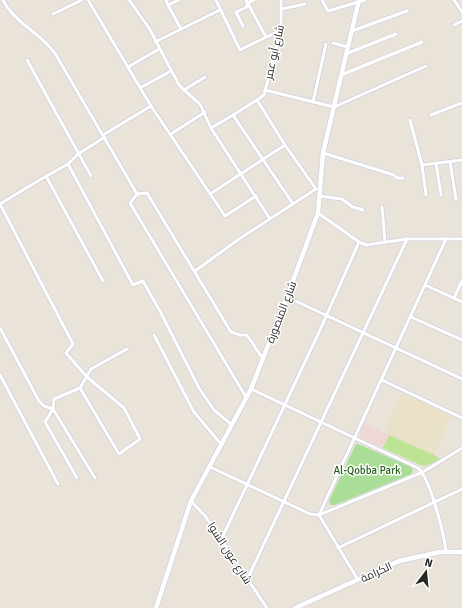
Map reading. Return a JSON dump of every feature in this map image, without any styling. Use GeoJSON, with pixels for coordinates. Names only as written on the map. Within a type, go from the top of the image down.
{"type":"FeatureCollection","features":[{"type":"Feature","properties":{"kind":"main road","name":"شارع المنصورة"},"geometry":{"type":"LineString","coordinates":[[156,608],[191,501],[210,466],[220,443],[232,425],[250,389],[287,297],[318,212],[320,196],[318,188],[323,153],[341,75],[348,53],[348,47],[359,1]]}},
{"type":"Feature","properties":{"kind":"main road","name":"الكرامة"},"geometry":{"type":"LineString","coordinates":[[295,608],[399,561],[446,551],[462,552]]}},
{"type":"Feature","properties":{"kind":"street"},"geometry":{"type":"LineString","coordinates":[[3,0],[12,15],[52,48],[137,194]]}},
{"type":"Feature","properties":{"kind":"street"},"geometry":{"type":"LineString","coordinates":[[53,14],[82,0]]}},
{"type":"Feature","properties":{"kind":"street"},"geometry":{"type":"LineString","coordinates":[[88,0],[151,106],[224,216],[256,196]]}},
{"type":"Feature","properties":{"kind":"street"},"geometry":{"type":"LineString","coordinates":[[129,0],[149,28],[155,42],[179,85],[194,97],[204,112],[211,128],[270,219]]}},
{"type":"Feature","properties":{"kind":"street"},"geometry":{"type":"LineString","coordinates":[[166,0],[181,29]]}},
{"type":"Feature","properties":{"kind":"street"},"geometry":{"type":"LineString","coordinates":[[168,5],[179,0]]}},
{"type":"Feature","properties":{"kind":"street"},"geometry":{"type":"LineString","coordinates":[[216,0],[240,50],[281,30]]}},
{"type":"Feature","properties":{"kind":"street"},"geometry":{"type":"LineString","coordinates":[[247,2],[254,0]]}},
{"type":"Feature","properties":{"kind":"street","name":"شارع أبو عمر"},"geometry":{"type":"LineString","coordinates":[[211,128],[264,95],[281,30],[281,0]]}},
{"type":"Feature","properties":{"kind":"street"},"geometry":{"type":"LineString","coordinates":[[322,0],[328,11],[365,0]]}},
{"type":"Feature","properties":{"kind":"street"},"geometry":{"type":"LineString","coordinates":[[454,0],[462,12]]}},
{"type":"Feature","properties":{"kind":"street"},"geometry":{"type":"LineString","coordinates":[[247,2],[266,37]]}},
{"type":"Feature","properties":{"kind":"street"},"geometry":{"type":"LineString","coordinates":[[243,26],[236,12],[247,7],[247,2]]}},
{"type":"Feature","properties":{"kind":"street"},"geometry":{"type":"LineString","coordinates":[[282,9],[305,4]]}},
{"type":"Feature","properties":{"kind":"street"},"geometry":{"type":"LineString","coordinates":[[155,42],[220,10]]}},
{"type":"Feature","properties":{"kind":"street"},"geometry":{"type":"LineString","coordinates":[[352,31],[407,10]]}},
{"type":"Feature","properties":{"kind":"street"},"geometry":{"type":"LineString","coordinates":[[454,25],[462,21]]}},
{"type":"Feature","properties":{"kind":"street"},"geometry":{"type":"LineString","coordinates":[[348,53],[396,34]]}},
{"type":"Feature","properties":{"kind":"street"},"geometry":{"type":"LineString","coordinates":[[341,75],[422,42]]}},
{"type":"Feature","properties":{"kind":"street"},"geometry":{"type":"LineString","coordinates":[[333,43],[348,47]]}},
{"type":"Feature","properties":{"kind":"street"},"geometry":{"type":"LineString","coordinates":[[313,102],[326,44]]}},
{"type":"Feature","properties":{"kind":"street"},"geometry":{"type":"LineString","coordinates":[[128,67],[159,48]]}},
{"type":"Feature","properties":{"kind":"street"},"geometry":{"type":"LineString","coordinates":[[27,60],[91,176]]}},
{"type":"Feature","properties":{"kind":"street"},"geometry":{"type":"LineString","coordinates":[[265,90],[334,107],[426,66]]}},
{"type":"Feature","properties":{"kind":"street"},"geometry":{"type":"LineString","coordinates":[[140,88],[171,71]]}},
{"type":"Feature","properties":{"kind":"street"},"geometry":{"type":"LineString","coordinates":[[184,90],[205,76]]}},
{"type":"Feature","properties":{"kind":"street"},"geometry":{"type":"LineString","coordinates":[[195,271],[239,239],[318,188],[285,145],[257,100]]}},
{"type":"Feature","properties":{"kind":"street"},"geometry":{"type":"LineString","coordinates":[[432,114],[462,103]]}},
{"type":"Feature","properties":{"kind":"street"},"geometry":{"type":"LineString","coordinates":[[80,388],[119,454],[140,439],[124,408],[86,376],[66,353],[73,344],[0,204],[68,164],[78,154],[151,106]]}},
{"type":"Feature","properties":{"kind":"street"},"geometry":{"type":"LineString","coordinates":[[171,134],[204,112]]}},
{"type":"Feature","properties":{"kind":"street"},"geometry":{"type":"LineString","coordinates":[[233,115],[293,204]]}},
{"type":"Feature","properties":{"kind":"street"},"geometry":{"type":"LineString","coordinates":[[410,120],[422,164],[426,195]]}},
{"type":"Feature","properties":{"kind":"street"},"geometry":{"type":"LineString","coordinates":[[210,194],[285,145]]}},
{"type":"Feature","properties":{"kind":"street"},"geometry":{"type":"LineString","coordinates":[[323,153],[394,175],[397,178],[403,178]]}},
{"type":"Feature","properties":{"kind":"street"},"geometry":{"type":"LineString","coordinates":[[422,164],[462,160]]}},
{"type":"Feature","properties":{"kind":"street"},"geometry":{"type":"LineString","coordinates":[[450,162],[456,199]]}},
{"type":"Feature","properties":{"kind":"street"},"geometry":{"type":"LineString","coordinates":[[436,163],[441,195]]}},
{"type":"Feature","properties":{"kind":"street"},"geometry":{"type":"LineString","coordinates":[[68,164],[133,285],[143,281],[199,388],[214,410],[232,425]]}},
{"type":"Feature","properties":{"kind":"street"},"geometry":{"type":"LineString","coordinates":[[46,176],[103,281]]}},
{"type":"Feature","properties":{"kind":"street"},"geometry":{"type":"LineString","coordinates":[[246,397],[130,203],[137,194],[148,193],[231,332],[240,335],[247,335],[263,359]]}},
{"type":"Feature","properties":{"kind":"street"},"geometry":{"type":"LineString","coordinates":[[320,196],[342,199],[353,207],[363,210]]}},
{"type":"Feature","properties":{"kind":"street"},"geometry":{"type":"LineString","coordinates":[[382,207],[385,242]]}},
{"type":"Feature","properties":{"kind":"street"},"geometry":{"type":"LineString","coordinates":[[318,212],[359,242],[366,245],[407,239],[462,239]]}},
{"type":"Feature","properties":{"kind":"street"},"geometry":{"type":"LineString","coordinates":[[247,580],[285,502],[407,239]]}},
{"type":"Feature","properties":{"kind":"street"},"geometry":{"type":"LineString","coordinates":[[319,515],[446,239]]}},
{"type":"Feature","properties":{"kind":"street"},"geometry":{"type":"LineString","coordinates":[[220,540],[327,315],[359,242]]}},
{"type":"Feature","properties":{"kind":"street"},"geometry":{"type":"LineString","coordinates":[[454,298],[462,281]]}},
{"type":"Feature","properties":{"kind":"street"},"geometry":{"type":"LineString","coordinates":[[425,285],[462,302]]}},
{"type":"Feature","properties":{"kind":"street"},"geometry":{"type":"LineString","coordinates":[[287,297],[462,379]]}},
{"type":"Feature","properties":{"kind":"street"},"geometry":{"type":"LineString","coordinates":[[411,317],[462,340]]}},
{"type":"Feature","properties":{"kind":"street"},"geometry":{"type":"LineString","coordinates":[[0,328],[39,401],[44,406],[53,409],[94,478]]}},
{"type":"Feature","properties":{"kind":"street"},"geometry":{"type":"LineString","coordinates":[[154,335],[194,412],[220,443]]}},
{"type":"Feature","properties":{"kind":"street"},"geometry":{"type":"LineString","coordinates":[[77,478],[45,422],[53,409],[54,398],[80,388],[91,369],[127,349]]}},
{"type":"Feature","properties":{"kind":"street"},"geometry":{"type":"LineString","coordinates":[[0,375],[58,484]]}},
{"type":"Feature","properties":{"kind":"street"},"geometry":{"type":"LineString","coordinates":[[382,380],[462,418]]}},
{"type":"Feature","properties":{"kind":"street"},"geometry":{"type":"LineString","coordinates":[[250,389],[354,437],[418,468],[423,472],[445,538],[446,551]]}},
{"type":"Feature","properties":{"kind":"street"},"geometry":{"type":"LineString","coordinates":[[210,466],[310,514],[319,515],[423,472],[462,448]]}},
{"type":"Feature","properties":{"kind":"street"},"geometry":{"type":"LineString","coordinates":[[338,548],[462,488]]}},
{"type":"Feature","properties":{"kind":"street","name":"شارع عون الشوا"},"geometry":{"type":"LineString","coordinates":[[191,501],[206,517],[267,608]]}},
{"type":"Feature","properties":{"kind":"street"},"geometry":{"type":"LineString","coordinates":[[319,515],[358,580]]}},
{"type":"Feature","properties":{"kind":"shaded area"},"geometry":{"type":"Polygon","coordinates":[[[403,393],[451,416],[434,455],[384,432],[403,393]]]}},
{"type":"Feature","properties":{"kind":"shaded area"},"geometry":{"type":"Polygon","coordinates":[[[364,423],[389,435],[383,448],[361,438],[360,434],[364,423]]]}},
{"type":"Feature","properties":{"kind":"green space"},"geometry":{"type":"Polygon","coordinates":[[[389,435],[440,459],[423,466],[383,448],[389,435]]]}},
{"type":"Feature","properties":{"kind":"green space","name":"Al-Qobba Park"},"geometry":{"type":"Polygon","coordinates":[[[356,444],[411,467],[413,471],[411,474],[335,505],[330,505],[329,501],[356,444]]]}}]}
